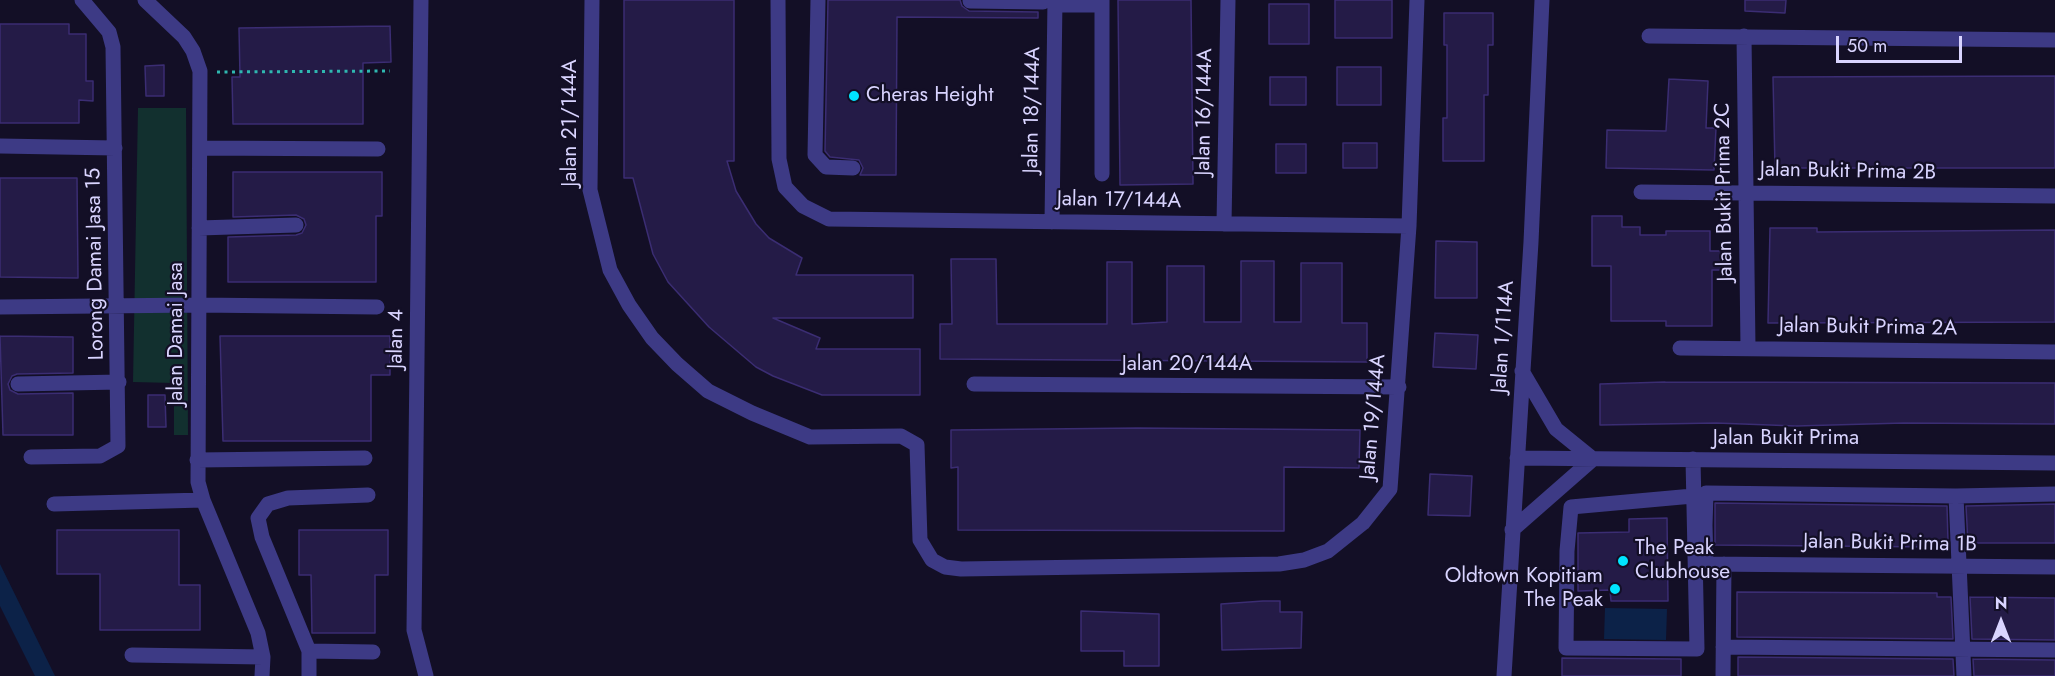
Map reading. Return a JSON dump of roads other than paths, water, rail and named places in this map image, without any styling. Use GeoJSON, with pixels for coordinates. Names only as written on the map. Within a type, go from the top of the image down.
{"type":"FeatureCollection","features":[{"type":"Feature","properties":{"kind":"street","name":"Lorong Damai Jasa 15"},"geometry":{"type":"LineString","coordinates":[[31,457],[100,456],[118,446],[119,382],[113,47],[109,32],[82,0]]}},
{"type":"Feature","properties":{"kind":"street","name":"Jalan Damai Jasa"},"geometry":{"type":"LineString","coordinates":[[145,0],[184,37],[193,51],[200,71],[198,482],[203,501],[258,633],[263,657],[262,676]]}},
{"type":"Feature","properties":{"kind":"street","name":"Jalan 4"},"geometry":{"type":"LineString","coordinates":[[421,0],[414,630],[426,676]]}},
{"type":"Feature","properties":{"kind":"street","name":"Jalan 21/144A"},"geometry":{"type":"LineString","coordinates":[[592,0],[590,190],[610,270],[652,338],[708,391],[797,433],[822,439],[901,436],[910,439]]}},
{"type":"Feature","properties":{"kind":"street","name":"Jalan 17/144A"},"geometry":{"type":"LineString","coordinates":[[778,0],[779,159],[785,187],[803,206],[829,219],[1409,226]]}},
{"type":"Feature","properties":{"kind":"street"},"geometry":{"type":"LineString","coordinates":[[818,0],[815,155],[826,167],[853,168]]}},
{"type":"Feature","properties":{"kind":"street","name":"Jalan 16/144A"},"geometry":{"type":"LineString","coordinates":[[1224,224],[1228,0]]}},
{"type":"Feature","properties":{"kind":"street","name":"Jalan 19/144A"},"geometry":{"type":"LineString","coordinates":[[910,439],[917,445],[920,540],[932,560],[945,567],[961,569],[1279,564],[1304,560],[1328,551],[1363,523],[1390,489],[1409,226],[1417,0]]}},
{"type":"Feature","properties":{"kind":"street","name":"Jalan 1/114A"},"geometry":{"type":"LineString","coordinates":[[1504,676],[1542,0]]}},
{"type":"Feature","properties":{"kind":"street"},"geometry":{"type":"LineString","coordinates":[[970,1],[1102,3],[1102,174]]}},
{"type":"Feature","properties":{"kind":"street","name":"Jalan 18/144A"},"geometry":{"type":"LineString","coordinates":[[1051,2],[1052,222]]}},
{"type":"Feature","properties":{"kind":"street"},"geometry":{"type":"LineString","coordinates":[[1649,36],[2055,40]]}},
{"type":"Feature","properties":{"kind":"street","name":"Jalan Bukit Prima 2C"},"geometry":{"type":"LineString","coordinates":[[1744,36],[1748,347]]}},
{"type":"Feature","properties":{"kind":"street"},"geometry":{"type":"LineString","coordinates":[[0,146],[115,148]]}},
{"type":"Feature","properties":{"kind":"street"},"geometry":{"type":"LineString","coordinates":[[200,148],[378,149]]}},
{"type":"Feature","properties":{"kind":"street","name":"Jalan Bukit Prima 2B"},"geometry":{"type":"LineString","coordinates":[[1641,192],[2055,196]]}},
{"type":"Feature","properties":{"kind":"street"},"geometry":{"type":"LineString","coordinates":[[199,228],[296,225]]}},
{"type":"Feature","properties":{"kind":"street"},"geometry":{"type":"LineString","coordinates":[[0,307],[199,305],[377,307]]}},
{"type":"Feature","properties":{"kind":"street","name":"Jalan Bukit Prima 2A"},"geometry":{"type":"LineString","coordinates":[[1680,348],[2055,352]]}},
{"type":"Feature","properties":{"kind":"street"},"geometry":{"type":"LineString","coordinates":[[1512,530],[1593,459],[1556,429],[1522,371]]}},
{"type":"Feature","properties":{"kind":"street"},"geometry":{"type":"LineString","coordinates":[[18,384],[119,382]]}},
{"type":"Feature","properties":{"kind":"street","name":"Jalan 20/144A"},"geometry":{"type":"LineString","coordinates":[[974,384],[1399,387]]}},
{"type":"Feature","properties":{"kind":"street"},"geometry":{"type":"LineString","coordinates":[[198,460],[365,458]]}},
{"type":"Feature","properties":{"kind":"street","name":"Jalan Bukit Prima"},"geometry":{"type":"LineString","coordinates":[[1517,458],[2055,463]]}},
{"type":"Feature","properties":{"kind":"street"},"geometry":{"type":"LineString","coordinates":[[1693,459],[1697,649],[1566,648],[1567,551],[1571,507],[1693,496]]}},
{"type":"Feature","properties":{"kind":"street"},"geometry":{"type":"LineString","coordinates":[[1723,676],[1724,564],[1706,564],[1706,493],[1956,496],[2055,494]]}},
{"type":"Feature","properties":{"kind":"street"},"geometry":{"type":"LineString","coordinates":[[309,676],[309,651],[262,537],[258,519],[268,504],[288,498],[368,495]]}},
{"type":"Feature","properties":{"kind":"street"},"geometry":{"type":"LineString","coordinates":[[1956,496],[1964,676]]}},
{"type":"Feature","properties":{"kind":"street"},"geometry":{"type":"LineString","coordinates":[[54,504],[203,501]]}},
{"type":"Feature","properties":{"kind":"street","name":"Jalan Bukit Prima 1B"},"geometry":{"type":"LineString","coordinates":[[1724,564],[2055,567]]}},
{"type":"Feature","properties":{"kind":"street"},"geometry":{"type":"LineString","coordinates":[[1723,647],[2055,650]]}},
{"type":"Feature","properties":{"kind":"street"},"geometry":{"type":"LineString","coordinates":[[309,651],[373,652]]}},
{"type":"Feature","properties":{"kind":"street"},"geometry":{"type":"LineString","coordinates":[[132,654],[263,657]]}},
{"type":"Feature","properties":{"kind":"water"},"geometry":{"type":"Polygon","coordinates":[[[0,564],[55,676],[35,676],[0,606],[0,564]]]}},
{"type":"Feature","properties":{"kind":"water"},"geometry":{"type":"Polygon","coordinates":[[[1605,608],[1667,609],[1666,640],[1604,639],[1605,608]]]}},
{"type":"Feature","properties":{"kind":"place","name":"Cheras Height"},"geometry":{"type":"Point","coordinates":[854,96]}},
{"type":"Feature","properties":{"kind":"place","name":"The Peak Clubhouse"},"geometry":{"type":"Point","coordinates":[1623,561]}},
{"type":"Feature","properties":{"kind":"place","name":"Oldtown Kopitiam The Peak"},"geometry":{"type":"Point","coordinates":[1615,589]}}]}
